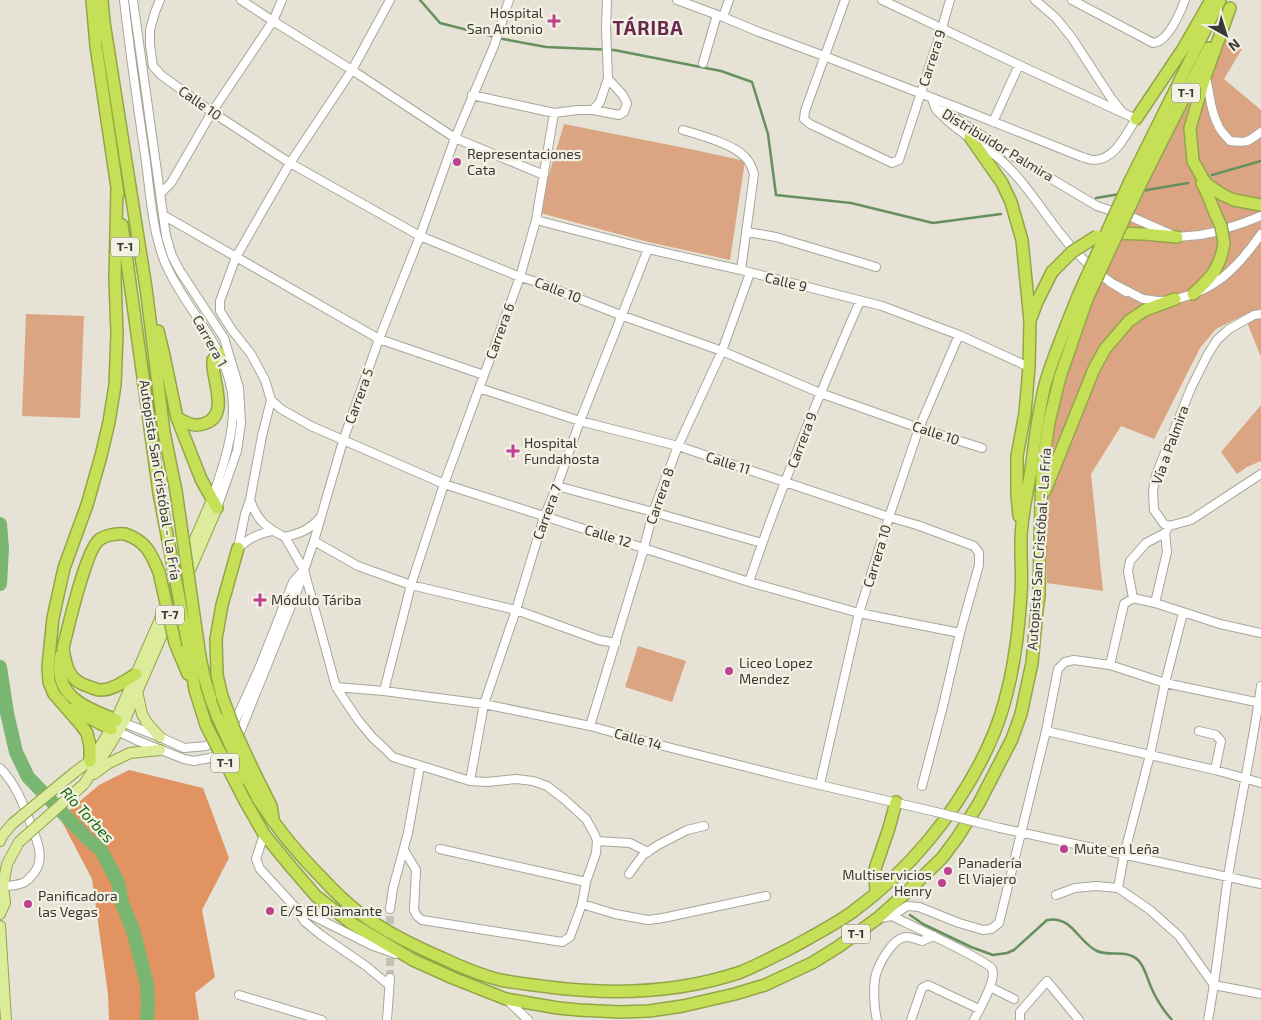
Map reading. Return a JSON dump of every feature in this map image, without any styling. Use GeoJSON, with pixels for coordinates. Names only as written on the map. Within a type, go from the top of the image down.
{"type":"FeatureCollection","features":[{"type":"Feature","properties":{"kind":"highway","name":"Autopista San Cristóbal - La Fría"},"geometry":{"type":"LineString","coordinates":[[92,0],[96,46],[159,493],[193,644],[200,659],[210,699],[218,718],[250,775],[260,805],[303,858],[343,900],[359,913],[423,950],[461,967],[500,980],[570,990],[635,992],[691,984],[742,971],[823,931],[876,893],[920,850],[972,780],[999,719],[1015,651],[1021,593],[1021,528],[1038,415],[1047,378],[1220,0]]}},
{"type":"Feature","properties":{"kind":"highway","name":"Autopista San Cristóbal - La Fría"},"geometry":{"type":"LineString","coordinates":[[102,0],[146,288],[164,432],[176,491],[193,644],[195,690],[206,725],[264,834],[316,896],[351,923],[413,960],[506,999],[565,1008],[628,1012],[649,1011],[708,1001],[765,985],[812,963],[878,918],[942,858],[979,802],[1012,739],[1021,714],[1032,663],[1039,596],[1042,471],[1049,422],[1082,298]]}},
{"type":"Feature","properties":{"kind":"highway"},"geometry":{"type":"LineString","coordinates":[[1136,119],[1183,49],[1211,0]]}},
{"type":"Feature","properties":{"kind":"highway","name":"Autopista San Cristóbal - La Fría"},"geometry":{"type":"LineString","coordinates":[[1135,184],[1232,4]]}},
{"type":"Feature","properties":{"kind":"highway"},"geometry":{"type":"LineString","coordinates":[[1193,294],[1208,281],[1215,271],[1222,257],[1224,242],[1221,226],[1193,161],[1190,128],[1206,76],[1232,4]]}},
{"type":"Feature","properties":{"kind":"highway"},"geometry":{"type":"LineString","coordinates":[[970,138],[1002,183],[1011,202],[1022,240],[1030,321],[1025,413],[1018,456],[1017,494],[1021,528]]}},
{"type":"Feature","properties":{"kind":"highway"},"geometry":{"type":"LineString","coordinates":[[1193,161],[1209,186],[1234,200],[1261,205]]}},
{"type":"Feature","properties":{"kind":"highway"},"geometry":{"type":"LineString","coordinates":[[90,761],[90,746],[86,733],[82,725],[54,694],[49,682],[48,666],[53,618],[64,568],[87,505],[101,456],[115,385],[117,334],[114,279],[117,187]]}},
{"type":"Feature","properties":{"kind":"highway"},"geometry":{"type":"LineString","coordinates":[[1030,321],[1036,302],[1052,272],[1072,252],[1098,236],[1119,233],[1177,237]]}},
{"type":"Feature","properties":{"kind":"highway"},"geometry":{"type":"LineString","coordinates":[[146,288],[163,351],[177,418],[201,478],[215,504]]}},
{"type":"Feature","properties":{"kind":"highway"},"geometry":{"type":"LineString","coordinates":[[1042,497],[1094,369],[1105,349],[1129,321],[1145,310],[1175,299]]}},
{"type":"Feature","properties":{"kind":"highway"},"geometry":{"type":"LineString","coordinates":[[177,418],[193,426],[206,424],[216,416],[219,404],[213,360],[218,353]]}},
{"type":"Feature","properties":{"kind":"highway"},"geometry":{"type":"LineString","coordinates":[[118,726],[71,697],[62,684],[59,674],[59,664],[85,566],[98,540],[106,536],[122,534],[137,539],[150,552],[159,572],[175,643],[195,690]]}},
{"type":"Feature","properties":{"kind":"highway"},"geometry":{"type":"LineString","coordinates":[[238,548],[222,605],[216,639],[218,675],[222,696],[250,775]]}},
{"type":"Feature","properties":{"kind":"highway"},"geometry":{"type":"LineString","coordinates":[[63,648],[65,662],[70,674],[76,682],[85,686],[101,690],[108,689],[136,674]]}},
{"type":"Feature","properties":{"kind":"highway"},"geometry":{"type":"LineString","coordinates":[[64,705],[118,726]]}},
{"type":"Feature","properties":{"kind":"highway"},"geometry":{"type":"LineString","coordinates":[[876,893],[875,869],[896,802]]}},
{"type":"Feature","properties":{"kind":"main road","name":"Carrera 1"},"geometry":{"type":"LineString","coordinates":[[118,726],[136,674],[215,504]]}},
{"type":"Feature","properties":{"kind":"main road","name":"T-7"},"geometry":{"type":"LineString","coordinates":[[0,914],[5,903],[4,876],[7,864],[19,842],[86,781],[137,691],[215,504]]}},
{"type":"Feature","properties":{"kind":"main road"},"geometry":{"type":"LineString","coordinates":[[137,691],[142,714],[147,723],[160,737]]}},
{"type":"Feature","properties":{"kind":"main road","name":"T-7"},"geometry":{"type":"LineString","coordinates":[[0,841],[12,824],[90,761],[118,726]]}},
{"type":"Feature","properties":{"kind":"main road"},"geometry":{"type":"LineString","coordinates":[[86,781],[109,763],[130,752],[160,750]]}},
{"type":"Feature","properties":{"kind":"main road"},"geometry":{"type":"LineString","coordinates":[[0,926],[1,972],[6,1020]]}},
{"type":"Feature","properties":{"kind":"street","name":"Carrera 1"},"geometry":{"type":"LineString","coordinates":[[124,0],[136,98],[156,230],[167,268],[186,301],[210,336],[227,371],[231,388],[233,418],[215,504]]}},
{"type":"Feature","properties":{"kind":"street","name":"Carrera 1"},"geometry":{"type":"LineString","coordinates":[[133,0],[166,236],[172,256],[224,338],[239,388],[241,423],[237,452],[215,504]]}},
{"type":"Feature","properties":{"kind":"street","name":"Calle 10"},"geometry":{"type":"LineString","coordinates":[[160,0],[150,30],[150,45],[153,66],[161,76],[290,163],[420,236],[520,277],[722,352],[820,393],[982,448]]}},
{"type":"Feature","properties":{"kind":"street"},"geometry":{"type":"LineString","coordinates":[[242,0],[455,138],[544,175]]}},
{"type":"Feature","properties":{"kind":"street"},"geometry":{"type":"LineString","coordinates":[[161,193],[171,182],[212,112],[273,21],[282,0]]}},
{"type":"Feature","properties":{"kind":"street"},"geometry":{"type":"LineString","coordinates":[[238,548],[271,400],[265,380],[251,354],[232,330],[220,310],[220,301],[236,257],[290,163],[352,70],[390,0]]}},
{"type":"Feature","properties":{"kind":"street","name":"Carrera 5"},"geometry":{"type":"LineString","coordinates":[[304,570],[343,441],[379,340],[420,236],[455,138],[494,46],[509,0]]}},
{"type":"Feature","properties":{"kind":"street"},"geometry":{"type":"LineString","coordinates":[[594,110],[600,102],[608,79],[607,0]]}},
{"type":"Feature","properties":{"kind":"street"},"geometry":{"type":"LineString","coordinates":[[677,0],[824,56],[921,94],[899,160],[892,163],[810,124],[804,119],[805,111],[824,56],[845,0]]}},
{"type":"Feature","properties":{"kind":"street"},"geometry":{"type":"LineString","coordinates":[[703,64],[720,16],[729,0]]}},
{"type":"Feature","properties":{"kind":"street"},"geometry":{"type":"LineString","coordinates":[[882,0],[1136,119]]}},
{"type":"Feature","properties":{"kind":"street","name":"Carrera 9"},"geometry":{"type":"LineString","coordinates":[[936,109],[932,98],[921,94],[950,0]]}},
{"type":"Feature","properties":{"kind":"street"},"geometry":{"type":"LineString","coordinates":[[1035,0],[1056,18],[1072,38],[1123,113]]}},
{"type":"Feature","properties":{"kind":"street"},"geometry":{"type":"LineString","coordinates":[[1072,0],[1153,43],[1160,41],[1167,34],[1178,17],[1185,0]]}},
{"type":"Feature","properties":{"kind":"street"},"geometry":{"type":"LineString","coordinates":[[992,122],[1019,65]]}},
{"type":"Feature","properties":{"kind":"street"},"geometry":{"type":"LineString","coordinates":[[1206,76],[1210,104],[1218,127],[1230,141],[1244,143],[1261,132]]}},
{"type":"Feature","properties":{"kind":"street"},"geometry":{"type":"LineString","coordinates":[[472,95],[554,113],[594,110],[619,115],[624,112],[627,103],[622,94],[608,79]]}},
{"type":"Feature","properties":{"kind":"street","name":"Distribuidor Palmira"},"geometry":{"type":"LineString","coordinates":[[932,98],[1094,160],[1105,158],[1115,150],[1136,119]]}},
{"type":"Feature","properties":{"kind":"street","name":"Distribuidor Palmira"},"geometry":{"type":"LineString","coordinates":[[936,109],[954,126],[1004,162],[1033,195],[1070,245],[1103,278],[1144,299],[1159,301],[1175,299],[1193,294],[1214,283],[1228,273],[1242,259],[1261,234]]}},
{"type":"Feature","properties":{"kind":"street","name":"Distribuidor Palmira"},"geometry":{"type":"LineString","coordinates":[[936,109],[946,112],[1008,153],[1097,206],[1134,218],[1177,237],[1215,232],[1261,216]]}},
{"type":"Feature","properties":{"kind":"street","name":"Carrera 6"},"geometry":{"type":"LineString","coordinates":[[384,691],[411,585],[444,484],[520,277],[536,220],[554,113]]}},
{"type":"Feature","properties":{"kind":"street"},"geometry":{"type":"LineString","coordinates":[[683,130],[722,143],[744,155],[752,165],[754,174],[741,270]]}},
{"type":"Feature","properties":{"kind":"street"},"geometry":{"type":"LineString","coordinates":[[163,214],[379,340],[484,375]]}},
{"type":"Feature","properties":{"kind":"street","name":"Calle 9"},"geometry":{"type":"LineString","coordinates":[[536,220],[648,249],[741,270],[899,312],[1029,367]]}},
{"type":"Feature","properties":{"kind":"street"},"geometry":{"type":"LineString","coordinates":[[747,232],[776,237],[876,266]]}},
{"type":"Feature","properties":{"kind":"street","name":"Carrera 7"},"geometry":{"type":"LineString","coordinates":[[470,781],[484,704],[516,610],[544,517],[580,420],[623,316],[648,249]]}},
{"type":"Feature","properties":{"kind":"street","name":"Carrera 8"},"geometry":{"type":"LineString","coordinates":[[590,726],[644,548],[653,512],[678,446],[722,352],[750,273]]}},
{"type":"Feature","properties":{"kind":"street","name":"Carrera 9"},"geometry":{"type":"LineString","coordinates":[[749,582],[762,543],[820,393],[860,301]]}},
{"type":"Feature","properties":{"kind":"street","name":"Vía a Palmira"},"geometry":{"type":"LineString","coordinates":[[1167,530],[1154,510],[1156,475],[1191,388],[1217,340],[1229,329],[1259,313]]}},
{"type":"Feature","properties":{"kind":"street","name":"Carrera 10"},"geometry":{"type":"LineString","coordinates":[[820,784],[859,613],[919,428],[958,336]]}},
{"type":"Feature","properties":{"kind":"street","name":"Calle 11"},"geometry":{"type":"LineString","coordinates":[[479,388],[580,420],[678,446],[917,525],[974,546],[979,553],[979,565],[960,633]]}},
{"type":"Feature","properties":{"kind":"street","name":"Calle 12"},"geometry":{"type":"LineString","coordinates":[[271,400],[282,409],[311,426],[444,484],[749,582],[859,613],[960,633]]}},
{"type":"Feature","properties":{"kind":"street"},"geometry":{"type":"LineString","coordinates":[[1133,598],[1128,571],[1130,562],[1146,543],[1167,530],[1191,520],[1261,474]]}},
{"type":"Feature","properties":{"kind":"street"},"geometry":{"type":"LineString","coordinates":[[557,486],[762,543]]}},
{"type":"Feature","properties":{"kind":"street"},"geometry":{"type":"LineString","coordinates":[[250,500],[254,512],[262,523],[272,531],[285,537],[304,570],[336,687],[358,720],[373,738],[393,757],[470,781],[487,782],[516,779],[533,781],[546,786],[564,798],[586,819],[596,835],[597,841],[596,853],[586,882],[582,904],[570,937],[562,942],[422,920],[414,910],[416,870],[404,850]]}},
{"type":"Feature","properties":{"kind":"street"},"geometry":{"type":"LineString","coordinates":[[285,537],[299,534],[311,527],[321,516]]}},
{"type":"Feature","properties":{"kind":"street"},"geometry":{"type":"LineString","coordinates":[[1155,603],[1167,552],[1167,530]]}},
{"type":"Feature","properties":{"kind":"street"},"geometry":{"type":"LineString","coordinates":[[238,548],[259,534],[272,531]]}},
{"type":"Feature","properties":{"kind":"street"},"geometry":{"type":"LineString","coordinates":[[314,541],[358,566],[411,585],[516,610],[599,640],[616,643]]}},
{"type":"Feature","properties":{"kind":"street"},"geometry":{"type":"LineString","coordinates":[[118,726],[160,737],[184,748],[206,746],[222,736],[233,724],[260,666],[294,582],[304,570]]}},
{"type":"Feature","properties":{"kind":"street"},"geometry":{"type":"LineString","coordinates":[[118,726],[136,740],[184,760],[194,761],[210,758],[227,750],[236,741],[242,730],[304,570]]}},
{"type":"Feature","properties":{"kind":"street"},"geometry":{"type":"LineString","coordinates":[[1110,665],[1124,604],[1133,598],[1261,634]]}},
{"type":"Feature","properties":{"kind":"street"},"geometry":{"type":"LineString","coordinates":[[1118,888],[1124,854],[1150,756],[1165,683],[1183,613]]}},
{"type":"Feature","properties":{"kind":"street"},"geometry":{"type":"LineString","coordinates":[[922,786],[960,633]]}},
{"type":"Feature","properties":{"kind":"street"},"geometry":{"type":"LineString","coordinates":[[878,918],[892,916],[907,906],[919,907],[959,923],[984,930],[991,929],[999,922],[1046,731],[1058,669],[1065,662],[1074,660],[1110,665],[1165,683],[1260,703]]}},
{"type":"Feature","properties":{"kind":"street"},"geometry":{"type":"LineString","coordinates":[[1208,1020],[1228,876],[1260,703],[1261,686]]}},
{"type":"Feature","properties":{"kind":"street","name":"Calle 14"},"geometry":{"type":"LineString","coordinates":[[336,687],[384,691],[484,704],[590,726],[648,742],[1000,828],[1261,884]]}},
{"type":"Feature","properties":{"kind":"street"},"geometry":{"type":"LineString","coordinates":[[1046,731],[1215,770],[1261,783]]}},
{"type":"Feature","properties":{"kind":"street"},"geometry":{"type":"LineString","coordinates":[[1199,731],[1216,735],[1221,741],[1215,770]]}},
{"type":"Feature","properties":{"kind":"street"},"geometry":{"type":"LineString","coordinates":[[390,909],[393,888],[413,810],[420,766]]}},
{"type":"Feature","properties":{"kind":"street"},"geometry":{"type":"LineString","coordinates":[[0,768],[21,798],[40,851],[40,862],[36,872],[30,878],[24,883],[4,886]]}},
{"type":"Feature","properties":{"kind":"street"},"geometry":{"type":"LineString","coordinates":[[628,874],[643,855],[658,845],[687,830],[704,826]]}},
{"type":"Feature","properties":{"kind":"street"},"geometry":{"type":"LineString","coordinates":[[264,834],[256,859],[260,869],[295,907],[305,922],[389,982],[387,1020]]}},
{"type":"Feature","properties":{"kind":"street"},"geometry":{"type":"LineString","coordinates":[[597,841],[630,843],[648,852]]}},
{"type":"Feature","properties":{"kind":"street"},"geometry":{"type":"LineString","coordinates":[[440,848],[586,882]]}},
{"type":"Feature","properties":{"kind":"street"},"geometry":{"type":"LineString","coordinates":[[1056,896],[1075,888],[1096,886],[1118,888],[1150,910],[1179,936],[1214,985],[1261,994]]}},
{"type":"Feature","properties":{"kind":"street"},"geometry":{"type":"LineString","coordinates":[[582,904],[615,914],[648,920],[766,896]]}},
{"type":"Feature","properties":{"kind":"street"},"geometry":{"type":"LineString","coordinates":[[295,907],[371,945],[413,960]]}},
{"type":"Feature","properties":{"kind":"street"},"geometry":{"type":"LineString","coordinates":[[892,916],[934,936],[992,969],[990,987],[974,1020]]}},
{"type":"Feature","properties":{"kind":"street"},"geometry":{"type":"LineString","coordinates":[[877,1020],[874,1007],[876,974],[886,953],[898,940],[908,937],[922,941],[934,936]]}},
{"type":"Feature","properties":{"kind":"street"},"geometry":{"type":"LineString","coordinates":[[1020,1020],[1020,1012],[1047,982],[1079,1020]]}},
{"type":"Feature","properties":{"kind":"street"},"geometry":{"type":"LineString","coordinates":[[911,1020],[922,988],[928,985],[979,1009]]}},
{"type":"Feature","properties":{"kind":"street"},"geometry":{"type":"LineString","coordinates":[[990,987],[1014,999]]}},
{"type":"Feature","properties":{"kind":"street"},"geometry":{"type":"LineString","coordinates":[[239,995],[322,1020]]}},
{"type":"Feature","properties":{"kind":"street"},"geometry":{"type":"LineString","coordinates":[[506,999],[528,1020]]}},
{"type":"Feature","properties":{"kind":"shaded area"},"geometry":{"type":"Polygon","coordinates":[[[1218,36],[1242,49],[1224,79],[1261,110],[1261,357],[1244,315],[1216,329],[1200,348],[1154,439],[1121,426],[1091,474],[1103,591],[1047,583],[1047,512],[1053,432],[1073,353],[1101,278],[1218,36]]]}},
{"type":"Feature","properties":{"kind":"shaded area"},"geometry":{"type":"Polygon","coordinates":[[[564,124],[745,161],[730,260],[648,242],[540,213],[564,124]]]}},
{"type":"Feature","properties":{"kind":"shaded area"},"geometry":{"type":"Polygon","coordinates":[[[26,314],[84,316],[80,418],[22,416],[26,314]]]}},
{"type":"Feature","properties":{"kind":"shaded area"},"geometry":{"type":"Polygon","coordinates":[[[1261,405],[1261,461],[1237,474],[1221,452],[1261,405]]]}},
{"type":"Feature","properties":{"kind":"shaded area"},"geometry":{"type":"Polygon","coordinates":[[[638,646],[686,661],[672,702],[625,687],[638,646]]]}},
{"type":"Feature","properties":{"kind":"shaded area"},"geometry":{"type":"Polygon","coordinates":[[[129,770],[203,788],[229,858],[202,910],[215,977],[195,993],[199,1020],[109,1020],[108,994],[92,879],[60,818],[99,785],[129,770]]]}},
{"type":"Feature","properties":{"kind":"waterway"},"geometry":{"type":"LineString","coordinates":[[420,0],[440,23],[503,39],[546,47],[614,50],[721,71],[752,82],[768,134],[776,195],[851,203],[933,223],[1001,214]]}},
{"type":"Feature","properties":{"kind":"waterway"},"geometry":{"type":"LineString","coordinates":[[1212,175],[1261,161]]}},
{"type":"Feature","properties":{"kind":"waterway"},"geometry":{"type":"LineString","coordinates":[[1141,191],[1188,183]]}},
{"type":"Feature","properties":{"kind":"waterway"},"geometry":{"type":"LineString","coordinates":[[1096,198],[1120,194]]}},
{"type":"Feature","properties":{"kind":"waterway","name":"Río Torbes"},"geometry":{"type":"LineString","coordinates":[[0,524],[2,548],[0,584]]}},
{"type":"Feature","properties":{"kind":"waterway","name":"Río Torbes"},"geometry":{"type":"LineString","coordinates":[[0,667],[7,713],[16,752],[28,777],[101,850],[118,882],[122,903],[133,930],[147,984],[147,1020]]}},
{"type":"Feature","properties":{"kind":"waterway"},"geometry":{"type":"LineString","coordinates":[[910,915],[923,924],[971,947],[993,955],[1014,950],[1047,920],[1063,921],[1090,947],[1097,951],[1129,955],[1138,960],[1163,1009],[1172,1020]]}},
{"type":"Feature","properties":{"kind":"tunnel"},"geometry":{"type":"LineString","coordinates":[[390,909],[390,936]]}},
{"type":"Feature","properties":{"kind":"tunnel"},"geometry":{"type":"LineString","coordinates":[[390,947],[390,978]]}},
{"type":"Feature","properties":{"kind":"place","name":"Hospital San Antonio"},"geometry":{"type":"Point","coordinates":[554,21]}},
{"type":"Feature","properties":{"kind":"place","name":"Representaciones Cata"},"geometry":{"type":"Point","coordinates":[457,162]}},
{"type":"Feature","properties":{"kind":"place","name":"Hospital Fundahosta"},"geometry":{"type":"Point","coordinates":[513,451]}},
{"type":"Feature","properties":{"kind":"place","name":"Módulo Táriba"},"geometry":{"type":"Point","coordinates":[260,600]}},
{"type":"Feature","properties":{"kind":"place","name":"Liceo Lopez Mendez"},"geometry":{"type":"Point","coordinates":[729,671]}},
{"type":"Feature","properties":{"kind":"place","name":"Mute en Leña"},"geometry":{"type":"Point","coordinates":[1064,849]}},
{"type":"Feature","properties":{"kind":"place","name":"Panadería El Viajero"},"geometry":{"type":"Point","coordinates":[948,871]}},
{"type":"Feature","properties":{"kind":"place","name":"Multiservicios Henry"},"geometry":{"type":"Point","coordinates":[942,883]}},
{"type":"Feature","properties":{"kind":"place","name":"Panificadora las Vegas"},"geometry":{"type":"Point","coordinates":[28,904]}},
{"type":"Feature","properties":{"kind":"place","name":"E/S El Diamante"},"geometry":{"type":"Point","coordinates":[270,911]}},
{"type":"Feature","properties":{"kind":"district","name":"TÁRIBA"},"geometry":{"type":"Point","coordinates":[648,28]}}]}
